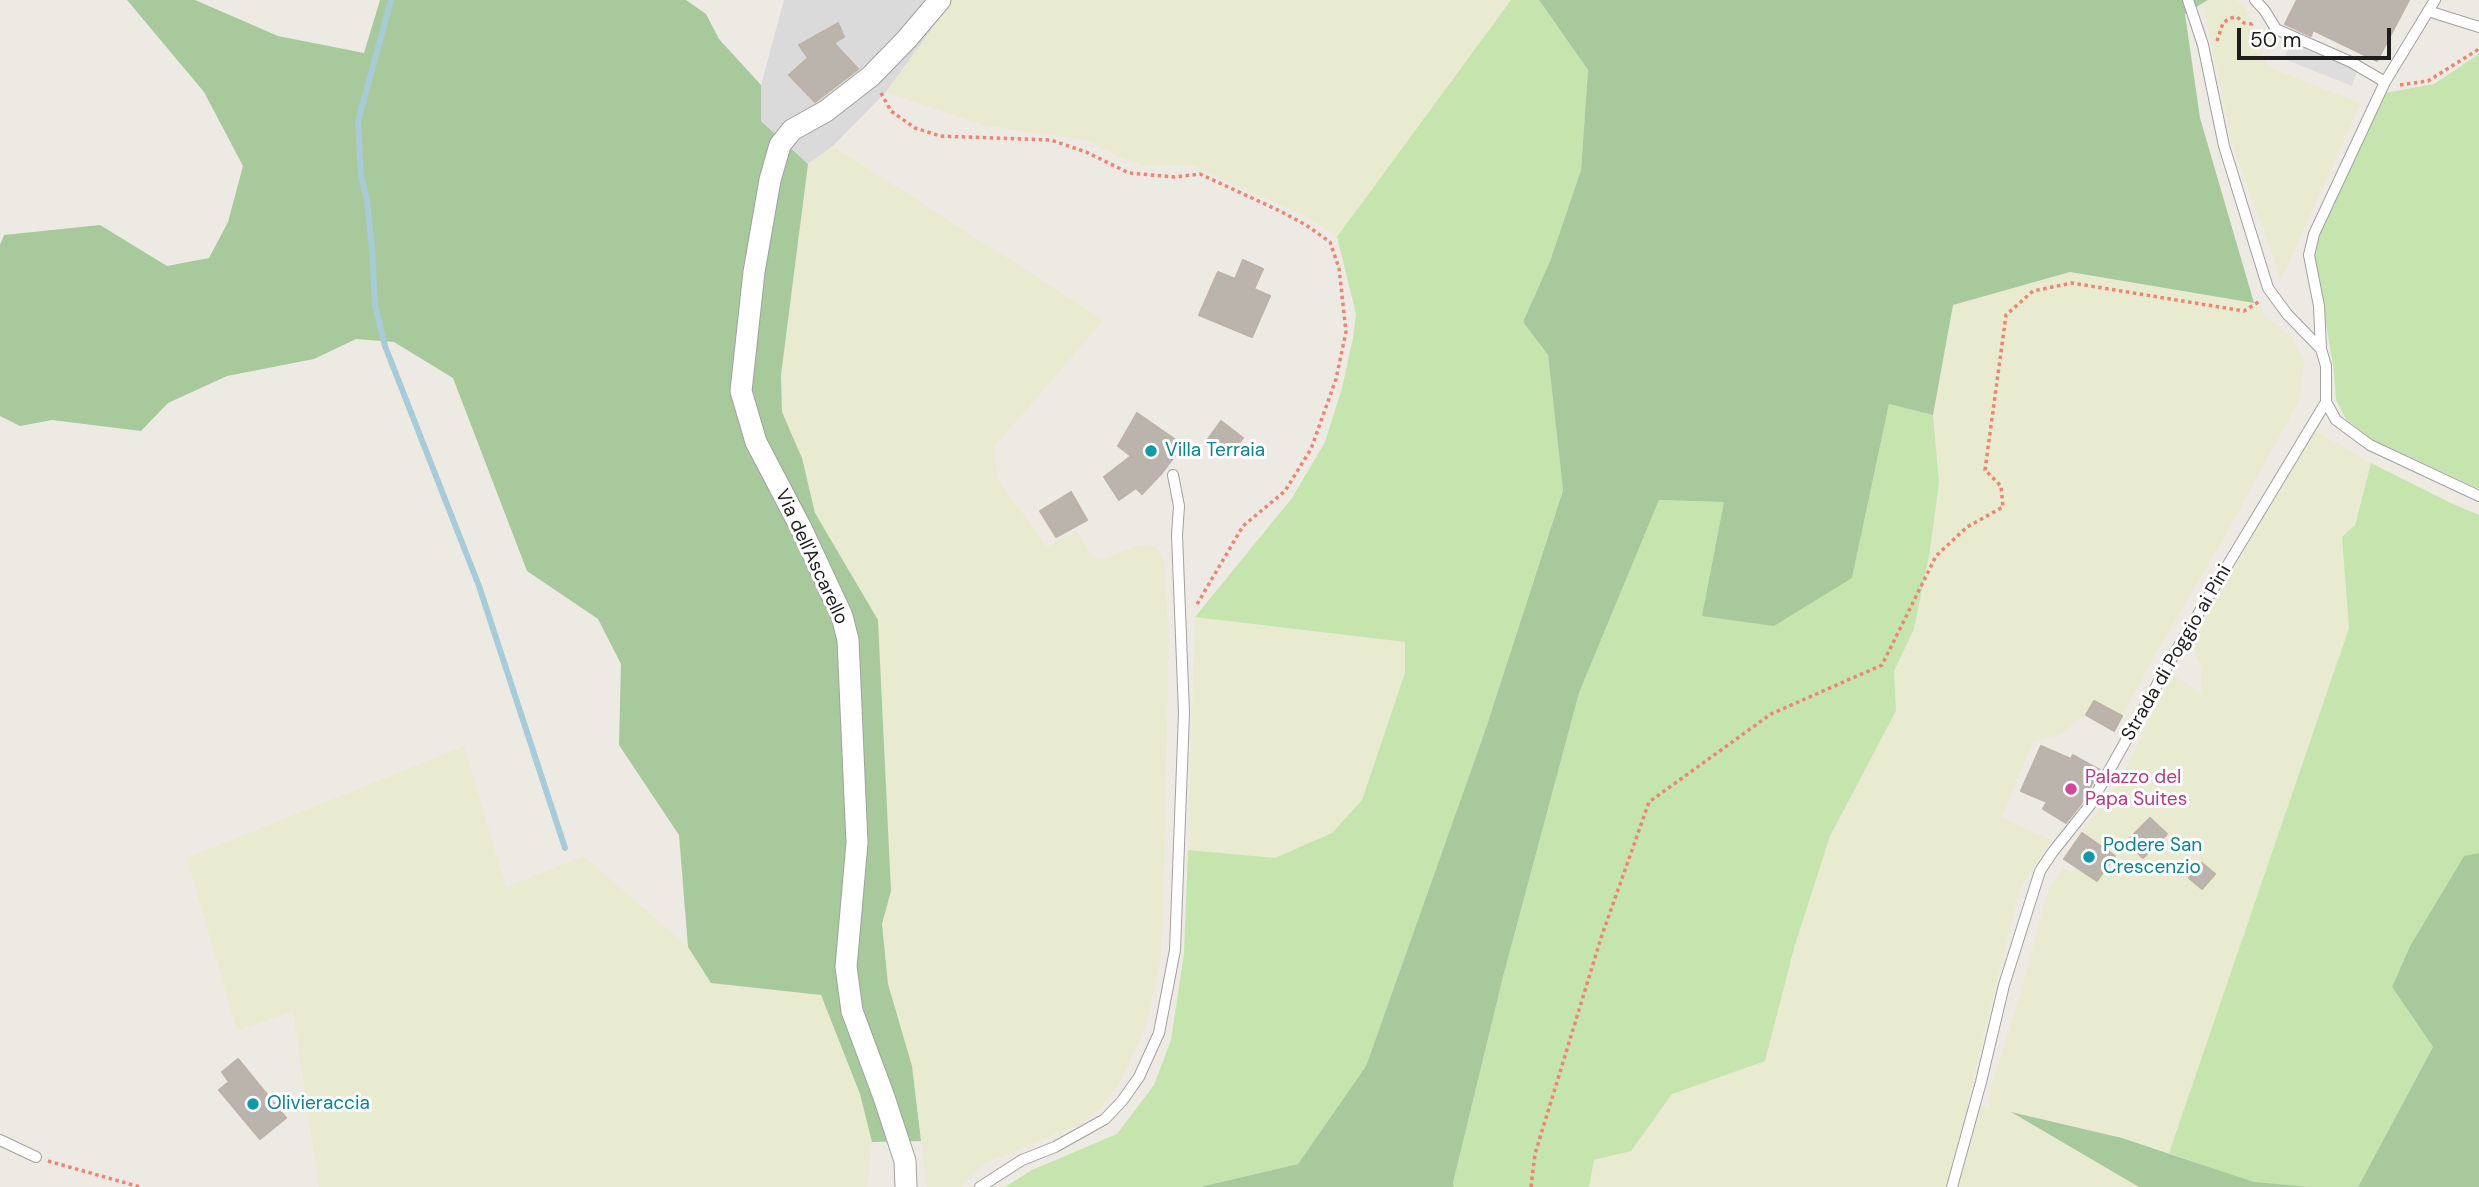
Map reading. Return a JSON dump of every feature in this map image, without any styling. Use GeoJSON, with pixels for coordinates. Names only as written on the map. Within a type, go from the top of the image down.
{"type":"FeatureCollection","features":[{"type":"Feature","properties":{"kind":"street","name":"Via dell'Ascarello"},"geometry":{"type":"LineString","coordinates":[[906,1187],[905,1161],[852,1011],[846,967],[856,843],[848,640],[842,616],[801,528],[756,442],[741,391],[754,272],[770,180],[780,145],[792,130],[826,111],[871,76],[940,0]]}},
{"type":"Feature","properties":{"kind":"lane"},"geometry":{"type":"LineString","coordinates":[[2188,0],[2203,45],[2224,146],[2271,294],[2321,349]]}},
{"type":"Feature","properties":{"kind":"lane"},"geometry":{"type":"LineString","coordinates":[[2255,0],[2276,29],[2351,62],[2383,86]]}},
{"type":"Feature","properties":{"kind":"lane"},"geometry":{"type":"LineString","coordinates":[[2435,0],[2383,86],[2314,234],[2309,255],[2319,306],[2321,349],[2326,366],[2326,402],[2336,419],[2370,445],[2479,496]]}},
{"type":"Feature","properties":{"kind":"lane"},"geometry":{"type":"LineString","coordinates":[[2428,11],[2479,27]]}},
{"type":"Feature","properties":{"kind":"lane","name":"Strada di Poggio ai Pini"},"geometry":{"type":"LineString","coordinates":[[1952,1187],[2004,985],[2040,871],[2090,805],[2177,649],[2326,402]]}},
{"type":"Feature","properties":{"kind":"lane"},"geometry":{"type":"LineString","coordinates":[[980,1187],[1022,1160],[1055,1147],[1105,1119],[1139,1077],[1159,1033],[1175,950],[1184,713],[1177,535],[1179,506],[1173,475]]}},
{"type":"Feature","properties":{"kind":"lane"},"geometry":{"type":"LineString","coordinates":[[0,1140],[36,1157]]}},
{"type":"Feature","properties":{"kind":"path"},"geometry":{"type":"LineString","coordinates":[[2203,45],[2218,40],[2223,23],[2230,18],[2237,17],[2244,23],[2252,24],[2265,11]]}},
{"type":"Feature","properties":{"kind":"path"},"geometry":{"type":"LineString","coordinates":[[2383,86],[2428,82],[2479,49]]}},
{"type":"Feature","properties":{"kind":"path"},"geometry":{"type":"LineString","coordinates":[[871,76],[891,111],[915,128],[940,136],[1051,140],[1086,152],[1129,173],[1175,177],[1200,174],[1280,211],[1330,242],[1339,268],[1346,332],[1336,379],[1311,449],[1285,491],[1242,526],[1206,586],[1182,635]]}},
{"type":"Feature","properties":{"kind":"path"},"geometry":{"type":"LineString","coordinates":[[1531,1187],[1535,1154],[1601,938],[1648,802],[1771,714],[1882,665],[1936,556],[1967,527],[2003,507],[2001,486],[1984,470],[2006,315],[2033,291],[2072,283],[2245,311],[2271,294]]}},
{"type":"Feature","properties":{"kind":"path"},"geometry":{"type":"LineString","coordinates":[[36,1157],[141,1187]]}},
{"type":"Feature","properties":{"kind":"shaded area"},"geometry":{"type":"Polygon","coordinates":[[[784,0],[953,0],[886,92],[833,146],[808,164],[761,121],[761,85],[784,0]]]}},
{"type":"Feature","properties":{"kind":"shaded area"},"geometry":{"type":"Polygon","coordinates":[[[2291,42],[2358,69],[2352,86],[2284,59],[2291,42]]]}},
{"type":"Feature","properties":{"kind":"green space"},"geometry":{"type":"Polygon","coordinates":[[[127,0],[195,0],[278,36],[364,53],[380,0],[686,0],[706,14],[719,39],[761,85],[761,121],[808,164],[781,375],[782,412],[802,458],[815,513],[878,620],[891,891],[882,924],[888,984],[912,1066],[921,1141],[872,1142],[860,1094],[821,995],[711,983],[688,947],[679,835],[619,745],[621,664],[598,619],[527,571],[453,378],[394,342],[356,339],[314,359],[227,376],[168,403],[141,431],[52,420],[20,426],[0,416],[0,245],[4,235],[100,225],[167,266],[209,258],[228,222],[243,166],[204,92],[127,0]]]}},
{"type":"Feature","properties":{"kind":"green space"},"geometry":{"type":"Polygon","coordinates":[[[953,0],[1511,0],[1337,237],[1305,216],[1191,165],[1144,165],[1121,158],[1087,140],[981,125],[886,92],[953,0]]]}},
{"type":"Feature","properties":{"kind":"green space"},"geometry":{"type":"Polygon","coordinates":[[[1511,0],[1539,0],[1588,70],[1581,170],[1550,261],[1523,322],[1548,355],[1563,489],[1485,731],[1366,1066],[1298,1164],[1200,1187],[1005,1187],[1032,1170],[1117,1134],[1154,1085],[1171,1040],[1184,953],[1188,850],[1275,858],[1332,833],[1362,800],[1405,673],[1405,642],[1195,617],[1292,498],[1325,442],[1342,388],[1356,314],[1337,237],[1511,0]]]}},
{"type":"Feature","properties":{"kind":"green space"},"geometry":{"type":"Polygon","coordinates":[[[1539,0],[2208,0],[2185,14],[2200,118],[2254,303],[2070,272],[1953,305],[1933,415],[1889,404],[1852,578],[1774,626],[1702,616],[1724,502],[1659,500],[1579,693],[1503,977],[1454,1187],[1200,1187],[1298,1164],[1366,1066],[1485,731],[1563,490],[1548,355],[1523,322],[1550,261],[1581,170],[1588,70],[1539,0]]]}},
{"type":"Feature","properties":{"kind":"green space"},"geometry":{"type":"Polygon","coordinates":[[[2208,0],[2236,0],[2244,5],[2268,67],[2361,103],[2281,280],[2233,145],[2203,4],[2208,0]]]}},
{"type":"Feature","properties":{"kind":"green space"},"geometry":{"type":"Polygon","coordinates":[[[2479,54],[2479,489],[2373,440],[2346,419],[2336,400],[2334,371],[2314,253],[2318,236],[2385,93],[2434,84],[2479,54]]]}},
{"type":"Feature","properties":{"kind":"green space"},"geometry":{"type":"Polygon","coordinates":[[[833,146],[1104,320],[994,447],[997,478],[1047,547],[1077,531],[1091,555],[1101,560],[1138,545],[1156,547],[1164,562],[1169,642],[1162,938],[1159,969],[1145,1028],[1121,1081],[1102,1107],[1082,1123],[986,1163],[961,1187],[927,1187],[912,1066],[888,984],[882,924],[891,890],[878,620],[815,513],[802,458],[782,412],[781,375],[808,164],[833,146]]]}},
{"type":"Feature","properties":{"kind":"green space"},"geometry":{"type":"Polygon","coordinates":[[[2070,272],[2254,303],[2270,321],[2291,336],[2304,361],[2299,401],[2122,716],[2094,701],[2086,715],[2059,735],[2033,742],[2002,817],[2051,840],[2020,888],[1967,1103],[1990,1108],[1989,1094],[2048,891],[2063,868],[2072,874],[2077,868],[2097,881],[2115,856],[2082,833],[2119,782],[2172,674],[2201,694],[2201,667],[2192,643],[2313,429],[2371,463],[2354,525],[2347,589],[2349,628],[2169,1153],[2122,1138],[2014,1114],[2140,1187],[1589,1187],[1594,1160],[1631,1151],[1672,1093],[1765,1061],[1794,948],[1830,836],[1896,711],[1894,671],[1914,629],[1930,550],[1939,483],[1933,415],[1953,305],[2070,272]]]}},
{"type":"Feature","properties":{"kind":"green space"},"geometry":{"type":"Polygon","coordinates":[[[1889,404],[1933,415],[1939,483],[1930,550],[1914,629],[1894,671],[1896,711],[1830,836],[1794,948],[1765,1061],[1672,1094],[1631,1151],[1594,1160],[1589,1187],[1454,1187],[1503,977],[1579,693],[1659,500],[1724,502],[1852,578],[1889,404]]]}},
{"type":"Feature","properties":{"kind":"green space"},"geometry":{"type":"Polygon","coordinates":[[[2371,463],[2479,515],[2479,853],[2464,856],[2410,946],[2392,987],[2433,1047],[2358,1187],[2254,1183],[2169,1153],[2349,628],[2342,537],[2355,525],[2371,463]]]}},
{"type":"Feature","properties":{"kind":"green space"},"geometry":{"type":"Polygon","coordinates":[[[1195,617],[1405,642],[1406,673],[1362,800],[1332,833],[1275,858],[1188,850],[1195,617]]]}},
{"type":"Feature","properties":{"kind":"green space"},"geometry":{"type":"Polygon","coordinates":[[[464,746],[506,887],[584,856],[688,947],[711,983],[821,995],[860,1094],[872,1142],[867,1187],[319,1187],[293,1012],[237,1031],[187,858],[464,746]]]}},
{"type":"Feature","properties":{"kind":"green space"},"geometry":{"type":"Polygon","coordinates":[[[2479,853],[2479,1187],[2358,1187],[2433,1047],[2392,987],[2410,946],[2464,856],[2479,853]]]}},
{"type":"Feature","properties":{"kind":"green space"},"geometry":{"type":"Polygon","coordinates":[[[2011,1112],[2122,1138],[2254,1182],[2310,1187],[2139,1187],[2011,1112]]]}},
{"type":"Feature","properties":{"kind":"building"},"geometry":{"type":"Polygon","coordinates":[[[2297,0],[2409,0],[2377,61],[2313,30],[2311,36],[2285,24],[2297,0]]]}},
{"type":"Feature","properties":{"kind":"building"},"geometry":{"type":"Polygon","coordinates":[[[838,23],[844,37],[834,43],[858,69],[815,102],[789,75],[808,58],[799,45],[838,23]]]}},
{"type":"Feature","properties":{"kind":"building"},"geometry":{"type":"Polygon","coordinates":[[[1243,260],[1263,269],[1254,289],[1270,296],[1252,337],[1199,315],[1218,272],[1235,279],[1243,260]]]}},
{"type":"Feature","properties":{"kind":"building","name":"Villa Terraia"},"geometry":{"type":"Polygon","coordinates":[[[1137,413],[1183,445],[1142,494],[1136,488],[1119,500],[1104,477],[1131,456],[1118,446],[1137,413]]]}},
{"type":"Feature","properties":{"kind":"building"},"geometry":{"type":"Polygon","coordinates":[[[1221,421],[1243,438],[1230,455],[1208,439],[1221,421]]]}},
{"type":"Feature","properties":{"kind":"building"},"geometry":{"type":"Polygon","coordinates":[[[1071,492],[1087,520],[1056,537],[1040,511],[1071,492]]]}},
{"type":"Feature","properties":{"kind":"building"},"geometry":{"type":"Polygon","coordinates":[[[2094,701],[2122,716],[2114,731],[2086,715],[2094,701]]]}},
{"type":"Feature","properties":{"kind":"building"},"geometry":{"type":"Polygon","coordinates":[[[2041,746],[2071,759],[2073,755],[2100,770],[2081,804],[2066,823],[2043,809],[2047,802],[2021,791],[2041,746]]]}},
{"type":"Feature","properties":{"kind":"building"},"geometry":{"type":"Polygon","coordinates":[[[2150,818],[2167,834],[2143,858],[2126,842],[2150,818]]]}},
{"type":"Feature","properties":{"kind":"building","name":"Podere San Crescenzio"},"geometry":{"type":"Polygon","coordinates":[[[2082,833],[2115,856],[2097,881],[2064,859],[2082,833]]]}},
{"type":"Feature","properties":{"kind":"building"},"geometry":{"type":"Polygon","coordinates":[[[2202,863],[2215,874],[2202,889],[2189,878],[2202,863]]]}},
{"type":"Feature","properties":{"kind":"building","name":"Olivieraccia"},"geometry":{"type":"Polygon","coordinates":[[[238,1059],[286,1118],[260,1139],[219,1090],[229,1082],[222,1072],[238,1059]]]}},
{"type":"Feature","properties":{"kind":"waterway"},"geometry":{"type":"LineString","coordinates":[[391,0],[358,121],[361,176],[367,200],[372,249],[375,305],[385,346],[479,586],[565,848]]}},
{"type":"Feature","properties":{"kind":"place","name":"Villa Terraia"},"geometry":{"type":"Point","coordinates":[1151,451]}},
{"type":"Feature","properties":{"kind":"place","name":"Palazzo del Papa Suites"},"geometry":{"type":"Point","coordinates":[2071,789]}},
{"type":"Feature","properties":{"kind":"place","name":"Podere San Crescenzio"},"geometry":{"type":"Point","coordinates":[2089,857]}},
{"type":"Feature","properties":{"kind":"place","name":"Olivieraccia"},"geometry":{"type":"Point","coordinates":[253,1104]}}]}
